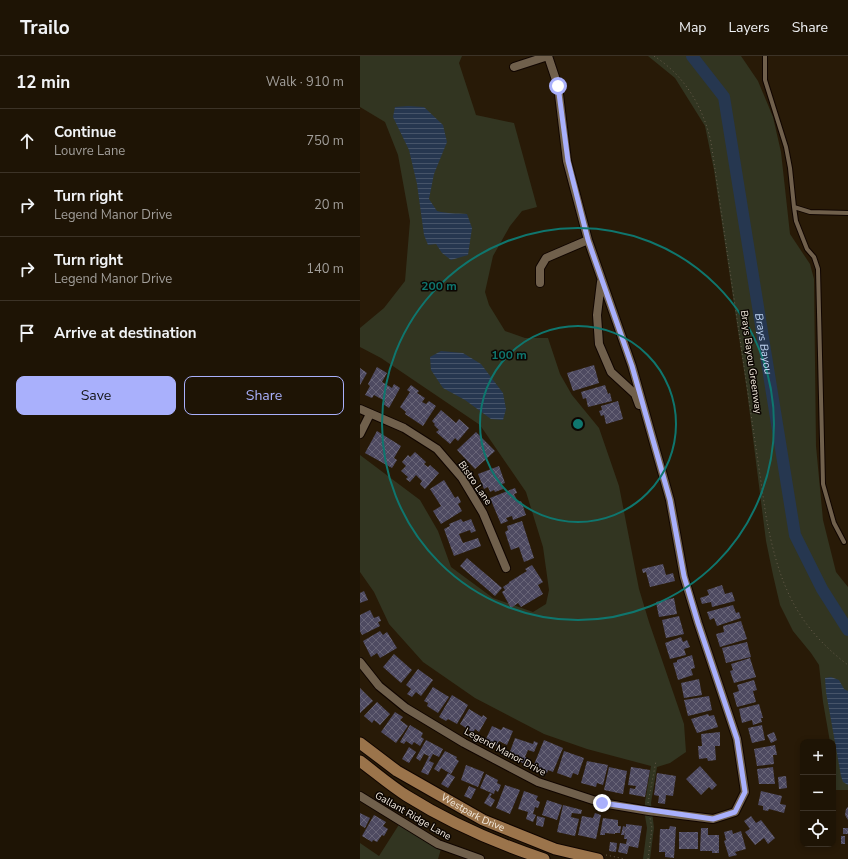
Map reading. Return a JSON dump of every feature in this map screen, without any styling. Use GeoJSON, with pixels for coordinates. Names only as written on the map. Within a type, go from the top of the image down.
{"type":"FeatureCollection","features":[{"type":"Feature","properties":{"kind":"main road","name":"Westpark Drive"},"geometry":{"type":"LineString","coordinates":[[360,743],[397,772],[482,820],[556,849],[602,857]]}},
{"type":"Feature","properties":{"kind":"main road","name":"Westpark Drive"},"geometry":{"type":"LineString","coordinates":[[360,761],[406,796],[454,823],[509,847],[544,859]]}},
{"type":"Feature","properties":{"kind":"street"},"geometry":{"type":"LineString","coordinates":[[514,67],[548,56],[558,86],[568,161],[588,240],[632,366],[650,425]]}},
{"type":"Feature","properties":{"kind":"street"},"geometry":{"type":"LineString","coordinates":[[540,283],[540,268],[546,258],[588,240]]}},
{"type":"Feature","properties":{"kind":"street"},"geometry":{"type":"LineString","coordinates":[[601,280],[597,315],[599,344],[611,372],[635,394],[650,425]]}},
{"type":"Feature","properties":{"kind":"street","name":"Bistro Lane"},"geometry":{"type":"LineString","coordinates":[[360,409],[404,428],[437,449],[462,478],[484,513],[506,568]]}},
{"type":"Feature","properties":{"kind":"street"},"geometry":{"type":"LineString","coordinates":[[361,429],[370,414]]}},
{"type":"Feature","properties":{"kind":"street","name":"Legend Manor Drive"},"geometry":{"type":"LineString","coordinates":[[360,662],[379,686],[406,708],[464,742],[538,782],[602,803],[649,811],[713,819],[735,812],[745,792],[737,739],[698,623],[684,576],[670,500],[650,425]]}},
{"type":"Feature","properties":{"kind":"street","name":"Gallant Ridge Lane"},"geometry":{"type":"LineString","coordinates":[[360,796],[438,844],[480,859]]}},
{"type":"Feature","properties":{"kind":"lane"},"geometry":{"type":"LineString","coordinates":[[765,56],[765,80],[786,147],[796,222],[807,249],[814,257],[818,269],[823,484],[834,523],[844,542]]}},
{"type":"Feature","properties":{"kind":"lane"},"geometry":{"type":"LineString","coordinates":[[794,207],[810,212],[848,213]]}},
{"type":"Feature","properties":{"kind":"path","name":"Brays Bayou Greenway"},"geometry":{"type":"LineString","coordinates":[[654,56],[675,72],[690,92],[701,110],[712,142],[766,516],[778,570],[788,593],[806,624],[821,641],[848,665]]}},
{"type":"Feature","properties":{"kind":"path"},"geometry":{"type":"LineString","coordinates":[[648,859],[652,828],[648,802],[656,761]]}},
{"type":"Feature","properties":{"kind":"path"},"geometry":{"type":"LineString","coordinates":[[602,857],[625,859]]}},
{"type":"Feature","properties":{"kind":"green space"},"geometry":{"type":"Polygon","coordinates":[[[360,56],[462,56],[459,63],[476,115],[514,123],[537,207],[522,211],[510,226],[493,256],[485,292],[489,305],[505,331],[525,338],[548,338],[560,374],[572,395],[599,428],[619,486],[639,589],[684,724],[686,752],[670,763],[657,767],[651,803],[654,828],[650,859],[643,859],[647,828],[645,802],[651,766],[587,749],[544,734],[475,698],[423,662],[389,624],[374,592],[360,572],[360,455],[420,500],[438,531],[451,567],[493,598],[533,612],[546,604],[549,590],[543,547],[526,492],[480,425],[381,358],[360,347],[360,328],[384,308],[405,281],[410,221],[398,155],[385,122],[360,107],[360,56]]]}},
{"type":"Feature","properties":{"kind":"green space"},"geometry":{"type":"Polygon","coordinates":[[[648,56],[741,56],[758,81],[773,117],[781,152],[790,234],[810,264],[814,279],[816,446],[823,520],[836,572],[848,587],[848,790],[836,790],[836,739],[829,739],[823,702],[819,665],[793,631],[780,605],[766,541],[747,391],[714,170],[705,126],[675,78],[648,56]]]}},
{"type":"Feature","properties":{"kind":"green space"},"geometry":{"type":"Polygon","coordinates":[[[400,823],[441,849],[438,859],[360,859],[360,843],[379,856],[400,823]]]}},
{"type":"Feature","properties":{"kind":"water"},"geometry":{"type":"Polygon","coordinates":[[[395,107],[424,107],[443,125],[447,142],[434,174],[429,199],[437,211],[467,214],[472,228],[468,255],[451,260],[442,253],[436,244],[428,245],[424,235],[417,184],[409,150],[393,117],[395,107]]]}},
{"type":"Feature","properties":{"kind":"water"},"geometry":{"type":"Polygon","coordinates":[[[441,351],[463,353],[481,364],[503,393],[506,409],[503,420],[491,419],[465,400],[443,388],[431,370],[430,357],[441,351]]]}},
{"type":"Feature","properties":{"kind":"water"},"geometry":{"type":"Polygon","coordinates":[[[831,677],[839,680],[844,689],[848,691],[848,785],[843,782],[841,776],[836,748],[836,739],[834,739],[826,692],[825,678],[831,677]]]}},
{"type":"Feature","properties":{"kind":"building"},"geometry":{"type":"Polygon","coordinates":[[[594,365],[599,383],[573,391],[567,373],[594,365]]]}},
{"type":"Feature","properties":{"kind":"building"},"geometry":{"type":"Polygon","coordinates":[[[377,367],[387,373],[382,382],[392,388],[394,384],[400,388],[389,408],[383,404],[385,401],[374,395],[372,398],[365,395],[370,386],[368,384],[377,367]]]}},
{"type":"Feature","properties":{"kind":"building"},"geometry":{"type":"Polygon","coordinates":[[[360,368],[367,373],[360,385],[360,368]]]}},
{"type":"Feature","properties":{"kind":"building"},"geometry":{"type":"Polygon","coordinates":[[[411,385],[419,391],[417,393],[425,398],[422,402],[426,404],[429,401],[436,406],[423,426],[405,414],[406,412],[400,407],[410,392],[407,390],[411,385]]]}},
{"type":"Feature","properties":{"kind":"building"},"geometry":{"type":"Polygon","coordinates":[[[605,385],[608,394],[610,393],[612,401],[588,407],[586,398],[583,399],[581,392],[605,385]]]}},
{"type":"Feature","properties":{"kind":"building"},"geometry":{"type":"Polygon","coordinates":[[[618,401],[623,419],[606,424],[604,415],[601,416],[599,411],[602,410],[601,406],[618,401]]]}},
{"type":"Feature","properties":{"kind":"building"},"geometry":{"type":"Polygon","coordinates":[[[441,410],[456,423],[459,419],[469,428],[458,441],[455,438],[450,444],[436,432],[439,430],[432,421],[441,410]]]}},
{"type":"Feature","properties":{"kind":"building"},"geometry":{"type":"Polygon","coordinates":[[[377,431],[401,446],[394,458],[397,460],[392,468],[365,453],[377,431]]]}},
{"type":"Feature","properties":{"kind":"building"},"geometry":{"type":"Polygon","coordinates":[[[476,432],[495,451],[475,469],[457,450],[476,432]]]}},
{"type":"Feature","properties":{"kind":"building"},"geometry":{"type":"Polygon","coordinates":[[[415,452],[426,462],[424,464],[428,467],[430,465],[439,473],[425,489],[420,484],[422,481],[416,475],[410,482],[406,479],[408,477],[401,471],[406,466],[402,462],[408,455],[410,457],[415,452]]]}},
{"type":"Feature","properties":{"kind":"building"},"geometry":{"type":"Polygon","coordinates":[[[499,466],[505,483],[502,484],[503,489],[490,492],[488,487],[484,489],[478,474],[499,466]]]}},
{"type":"Feature","properties":{"kind":"building"},"geometry":{"type":"Polygon","coordinates":[[[444,480],[455,498],[458,496],[461,502],[458,504],[462,511],[441,524],[433,511],[441,506],[430,489],[444,480]]]}},
{"type":"Feature","properties":{"kind":"building"},"geometry":{"type":"Polygon","coordinates":[[[515,488],[517,493],[514,494],[518,502],[521,501],[526,515],[513,520],[512,516],[506,518],[508,521],[501,524],[490,498],[515,488]]]}},
{"type":"Feature","properties":{"kind":"building"},"geometry":{"type":"Polygon","coordinates":[[[461,519],[463,522],[471,519],[476,531],[471,533],[470,530],[459,534],[463,543],[478,538],[481,546],[454,556],[444,529],[450,526],[449,524],[461,519]]]}},
{"type":"Feature","properties":{"kind":"building"},"geometry":{"type":"Polygon","coordinates":[[[522,521],[534,558],[524,562],[519,547],[511,550],[505,532],[508,530],[507,526],[522,521]]]}},
{"type":"Feature","properties":{"kind":"building"},"geometry":{"type":"Polygon","coordinates":[[[467,558],[502,588],[495,596],[460,566],[467,558]]]}},
{"type":"Feature","properties":{"kind":"building"},"geometry":{"type":"Polygon","coordinates":[[[663,564],[666,575],[673,573],[675,581],[650,587],[646,572],[643,573],[642,569],[663,564]]]}},
{"type":"Feature","properties":{"kind":"building"},"geometry":{"type":"Polygon","coordinates":[[[532,565],[543,582],[538,585],[543,594],[521,607],[518,603],[511,608],[502,592],[505,590],[503,587],[527,571],[525,569],[532,565]]]}},
{"type":"Feature","properties":{"kind":"building"},"geometry":{"type":"Polygon","coordinates":[[[722,585],[725,594],[732,592],[735,601],[712,607],[711,602],[702,604],[700,598],[709,595],[707,590],[722,585]]]}},
{"type":"Feature","properties":{"kind":"building"},"geometry":{"type":"Polygon","coordinates":[[[364,591],[368,600],[360,603],[360,593],[364,591]]]}},
{"type":"Feature","properties":{"kind":"building"},"geometry":{"type":"Polygon","coordinates":[[[674,598],[677,614],[659,617],[656,602],[674,598]]]}},
{"type":"Feature","properties":{"kind":"building"},"geometry":{"type":"Polygon","coordinates":[[[733,605],[736,613],[739,612],[741,618],[717,626],[714,618],[710,620],[707,612],[733,605]]]}},
{"type":"Feature","properties":{"kind":"building"},"geometry":{"type":"Polygon","coordinates":[[[370,610],[374,618],[379,616],[381,621],[378,622],[380,626],[362,635],[360,631],[360,615],[370,610]]]}},
{"type":"Feature","properties":{"kind":"building"},"geometry":{"type":"Polygon","coordinates":[[[679,616],[684,634],[666,638],[662,620],[679,616]]]}},
{"type":"Feature","properties":{"kind":"building"},"geometry":{"type":"Polygon","coordinates":[[[741,621],[747,639],[720,647],[716,634],[724,632],[723,626],[741,621]]]}},
{"type":"Feature","properties":{"kind":"building"},"geometry":{"type":"Polygon","coordinates":[[[380,631],[383,635],[387,632],[397,648],[380,658],[377,653],[371,657],[363,641],[380,631]]]}},
{"type":"Feature","properties":{"kind":"building"},"geometry":{"type":"Polygon","coordinates":[[[681,637],[683,642],[687,640],[690,647],[684,649],[686,655],[670,659],[665,643],[681,637]]]}},
{"type":"Feature","properties":{"kind":"building"},"geometry":{"type":"Polygon","coordinates":[[[747,642],[751,657],[726,663],[722,648],[747,642]]]}},
{"type":"Feature","properties":{"kind":"building"},"geometry":{"type":"Polygon","coordinates":[[[394,654],[412,670],[401,683],[383,667],[394,654]]]}},
{"type":"Feature","properties":{"kind":"building"},"geometry":{"type":"Polygon","coordinates":[[[692,655],[695,668],[691,669],[693,675],[678,680],[673,663],[677,662],[677,660],[692,655]]]}},
{"type":"Feature","properties":{"kind":"building"},"geometry":{"type":"Polygon","coordinates":[[[750,658],[756,677],[734,683],[730,671],[733,670],[731,664],[750,658]]]}},
{"type":"Feature","properties":{"kind":"building"},"geometry":{"type":"Polygon","coordinates":[[[418,669],[433,680],[421,696],[416,692],[412,697],[407,694],[411,689],[406,685],[418,669]]]}},
{"type":"Feature","properties":{"kind":"building"},"geometry":{"type":"Polygon","coordinates":[[[699,679],[702,695],[684,698],[681,683],[699,679]]]}},
{"type":"Feature","properties":{"kind":"building"},"geometry":{"type":"Polygon","coordinates":[[[754,680],[757,690],[753,691],[756,702],[737,707],[733,693],[739,691],[737,685],[754,680]]]}},
{"type":"Feature","properties":{"kind":"building"},"geometry":{"type":"Polygon","coordinates":[[[433,687],[449,697],[438,713],[427,706],[428,703],[424,701],[433,687]]]}},
{"type":"Feature","properties":{"kind":"building"},"geometry":{"type":"Polygon","coordinates":[[[360,688],[373,701],[360,713],[360,688]]]}},
{"type":"Feature","properties":{"kind":"building"},"geometry":{"type":"Polygon","coordinates":[[[452,695],[468,705],[457,724],[448,719],[446,721],[439,717],[452,695]]]}},
{"type":"Feature","properties":{"kind":"building"},"geometry":{"type":"Polygon","coordinates":[[[709,696],[712,710],[688,716],[684,700],[709,696]]]}},
{"type":"Feature","properties":{"kind":"building"},"geometry":{"type":"Polygon","coordinates":[[[377,702],[390,714],[380,725],[374,720],[372,723],[364,716],[377,702]]]}},
{"type":"Feature","properties":{"kind":"building"},"geometry":{"type":"Polygon","coordinates":[[[759,704],[763,718],[761,718],[762,722],[753,725],[752,720],[742,723],[739,709],[759,704]]]}},
{"type":"Feature","properties":{"kind":"building"},"geometry":{"type":"Polygon","coordinates":[[[469,709],[482,717],[483,715],[487,718],[479,732],[475,729],[473,733],[460,724],[469,709]]]}},
{"type":"Feature","properties":{"kind":"building"},"geometry":{"type":"Polygon","coordinates":[[[395,712],[403,717],[400,720],[408,726],[396,743],[381,732],[395,712]]]}},
{"type":"Feature","properties":{"kind":"building"},"geometry":{"type":"Polygon","coordinates":[[[708,714],[709,716],[714,715],[718,727],[697,733],[691,719],[708,714]]]}},
{"type":"Feature","properties":{"kind":"building"},"geometry":{"type":"Polygon","coordinates":[[[410,725],[423,733],[421,737],[424,739],[420,746],[414,742],[412,745],[406,741],[404,744],[400,742],[410,725]]]}},
{"type":"Feature","properties":{"kind":"building"},"geometry":{"type":"Polygon","coordinates":[[[762,725],[765,740],[752,743],[748,728],[762,725]]]}},
{"type":"Feature","properties":{"kind":"building"},"geometry":{"type":"Polygon","coordinates":[[[492,726],[501,730],[503,727],[513,731],[507,745],[499,741],[496,746],[485,741],[492,726]]]}},
{"type":"Feature","properties":{"kind":"building"},"geometry":{"type":"Polygon","coordinates":[[[720,732],[720,746],[715,746],[716,760],[708,761],[707,758],[699,759],[698,746],[702,746],[701,734],[720,732]]]}},
{"type":"Feature","properties":{"kind":"building"},"geometry":{"type":"Polygon","coordinates":[[[774,732],[777,740],[771,743],[767,735],[774,732]]]}},
{"type":"Feature","properties":{"kind":"building"},"geometry":{"type":"Polygon","coordinates":[[[515,738],[533,744],[534,741],[538,743],[534,752],[528,750],[525,757],[530,759],[528,765],[508,757],[515,738]]]}},
{"type":"Feature","properties":{"kind":"building"},"geometry":{"type":"Polygon","coordinates":[[[426,740],[443,749],[439,757],[433,754],[429,761],[434,763],[428,775],[421,772],[429,756],[422,753],[424,754],[420,761],[416,758],[426,740]]]}},
{"type":"Feature","properties":{"kind":"building"},"geometry":{"type":"Polygon","coordinates":[[[544,740],[563,748],[553,772],[548,770],[547,773],[533,767],[544,740]]]}},
{"type":"Feature","properties":{"kind":"building"},"geometry":{"type":"Polygon","coordinates":[[[775,745],[777,755],[773,755],[774,764],[757,766],[754,749],[775,745]]]}},
{"type":"Feature","properties":{"kind":"building"},"geometry":{"type":"Polygon","coordinates":[[[409,747],[416,752],[409,763],[402,759],[409,747]]]}},
{"type":"Feature","properties":{"kind":"building"},"geometry":{"type":"Polygon","coordinates":[[[445,751],[457,757],[456,759],[459,761],[451,774],[441,768],[439,772],[434,769],[445,751]]]}},
{"type":"Feature","properties":{"kind":"building"},"geometry":{"type":"Polygon","coordinates":[[[564,751],[584,758],[578,775],[573,773],[571,778],[557,773],[564,751]]]}},
{"type":"Feature","properties":{"kind":"building"},"geometry":{"type":"Polygon","coordinates":[[[587,761],[608,765],[603,785],[597,783],[596,787],[581,783],[587,761]]]}},
{"type":"Feature","properties":{"kind":"building"},"geometry":{"type":"Polygon","coordinates":[[[466,765],[484,772],[478,787],[461,780],[466,765]]]}},
{"type":"Feature","properties":{"kind":"building"},"geometry":{"type":"Polygon","coordinates":[[[700,766],[717,785],[712,790],[709,787],[701,795],[686,779],[700,766]]]}},
{"type":"Feature","properties":{"kind":"building"},"geometry":{"type":"Polygon","coordinates":[[[609,767],[627,771],[623,794],[604,790],[609,767]]]}},
{"type":"Feature","properties":{"kind":"building"},"geometry":{"type":"Polygon","coordinates":[[[631,767],[650,770],[645,797],[629,794],[630,788],[635,789],[636,786],[628,785],[631,767]]]}},
{"type":"Feature","properties":{"kind":"building"},"geometry":{"type":"Polygon","coordinates":[[[773,767],[775,784],[759,784],[757,769],[773,767]]]}},
{"type":"Feature","properties":{"kind":"building"},"geometry":{"type":"Polygon","coordinates":[[[448,773],[455,777],[448,788],[441,784],[448,773]]]}},
{"type":"Feature","properties":{"kind":"building"},"geometry":{"type":"Polygon","coordinates":[[[657,773],[676,776],[673,796],[666,795],[665,804],[658,803],[659,796],[654,795],[657,773]]]}},
{"type":"Feature","properties":{"kind":"building"},"geometry":{"type":"Polygon","coordinates":[[[486,774],[498,780],[497,783],[501,785],[498,792],[495,790],[494,794],[480,788],[486,774]]]}},
{"type":"Feature","properties":{"kind":"building"},"geometry":{"type":"Polygon","coordinates":[[[786,776],[787,788],[779,789],[778,777],[786,776]]]}},
{"type":"Feature","properties":{"kind":"building"},"geometry":{"type":"Polygon","coordinates":[[[505,785],[520,790],[510,814],[496,808],[505,785]]]}},
{"type":"Feature","properties":{"kind":"building"},"geometry":{"type":"Polygon","coordinates":[[[469,786],[476,789],[471,799],[464,796],[469,786]]]}},
{"type":"Feature","properties":{"kind":"building"},"geometry":{"type":"Polygon","coordinates":[[[524,791],[538,796],[536,800],[540,802],[538,808],[535,807],[533,814],[536,815],[533,822],[526,819],[528,812],[518,809],[524,791]]]}},
{"type":"Feature","properties":{"kind":"building"},"geometry":{"type":"Polygon","coordinates":[[[761,791],[782,796],[780,804],[786,805],[784,813],[769,809],[768,811],[763,810],[763,806],[758,805],[761,791]]]}},
{"type":"Feature","properties":{"kind":"building"},"geometry":{"type":"Polygon","coordinates":[[[490,793],[492,794],[490,797],[495,800],[491,807],[484,803],[490,793]]]}},
{"type":"Feature","properties":{"kind":"building"},"geometry":{"type":"Polygon","coordinates":[[[547,800],[562,805],[557,820],[542,815],[547,800]]]}},
{"type":"Feature","properties":{"kind":"building"},"geometry":{"type":"Polygon","coordinates":[[[563,805],[582,810],[581,814],[572,813],[571,817],[579,819],[575,836],[557,832],[563,805]]]}},
{"type":"Feature","properties":{"kind":"building"},"geometry":{"type":"Polygon","coordinates":[[[848,807],[848,820],[845,815],[848,807]]]}},
{"type":"Feature","properties":{"kind":"building"},"geometry":{"type":"Polygon","coordinates":[[[360,813],[370,818],[365,828],[360,825],[360,813]]]}},
{"type":"Feature","properties":{"kind":"building"},"geometry":{"type":"Polygon","coordinates":[[[595,813],[601,815],[596,839],[578,835],[582,816],[593,818],[595,813]]]}},
{"type":"Feature","properties":{"kind":"building"},"geometry":{"type":"Polygon","coordinates":[[[374,815],[386,822],[383,826],[388,829],[384,836],[382,835],[377,842],[373,840],[372,842],[362,836],[374,815]]]}},
{"type":"Feature","properties":{"kind":"building"},"geometry":{"type":"Polygon","coordinates":[[[537,816],[545,818],[543,827],[536,825],[537,816]]]}},
{"type":"Feature","properties":{"kind":"building"},"geometry":{"type":"Polygon","coordinates":[[[751,816],[756,823],[761,820],[775,838],[768,844],[764,838],[755,845],[745,832],[750,829],[744,821],[751,816]]]}},
{"type":"Feature","properties":{"kind":"building"},"geometry":{"type":"Polygon","coordinates":[[[603,818],[618,820],[618,826],[621,826],[620,833],[605,833],[605,835],[600,835],[603,818]]]}},
{"type":"Feature","properties":{"kind":"building"},"geometry":{"type":"Polygon","coordinates":[[[626,824],[642,826],[638,848],[629,846],[627,854],[618,852],[620,843],[626,844],[627,839],[624,839],[625,829],[624,835],[621,835],[623,826],[626,827],[626,824]]]}},
{"type":"Feature","properties":{"kind":"building"},"geometry":{"type":"Polygon","coordinates":[[[670,826],[676,827],[674,858],[665,857],[665,852],[659,852],[660,829],[669,829],[670,826]]]}},
{"type":"Feature","properties":{"kind":"building"},"geometry":{"type":"Polygon","coordinates":[[[701,828],[708,828],[708,835],[719,835],[719,853],[712,853],[712,851],[700,851],[701,828]]]}},
{"type":"Feature","properties":{"kind":"building"},"geometry":{"type":"Polygon","coordinates":[[[843,828],[848,828],[848,834],[843,834],[843,828]]]}},
{"type":"Feature","properties":{"kind":"building"},"geometry":{"type":"Polygon","coordinates":[[[732,830],[733,834],[741,831],[746,849],[735,852],[737,855],[729,857],[724,841],[726,840],[724,832],[732,830]]]}},
{"type":"Feature","properties":{"kind":"building"},"geometry":{"type":"Polygon","coordinates":[[[679,832],[698,832],[698,849],[679,849],[679,832]]]}},
{"type":"Feature","properties":{"kind":"building"},"geometry":{"type":"Polygon","coordinates":[[[841,836],[845,836],[845,844],[841,844],[841,836]]]}},
{"type":"Feature","properties":{"kind":"building"},"geometry":{"type":"Polygon","coordinates":[[[610,842],[617,843],[616,852],[609,851],[610,842]]]}},
{"type":"Feature","properties":{"kind":"waterway","name":"Brays Bayou"},"geometry":{"type":"LineString","coordinates":[[692,56],[724,97],[795,535],[822,589],[848,630]]}},
{"type":"Feature","properties":{"kind":"route"},"geometry":{"type":"LineString","coordinates":[[558,86],[568,161],[588,240],[632,366],[650,425],[670,500],[684,576],[698,623],[737,739],[745,792],[735,812],[713,819],[649,811],[602,803]]}}]}
